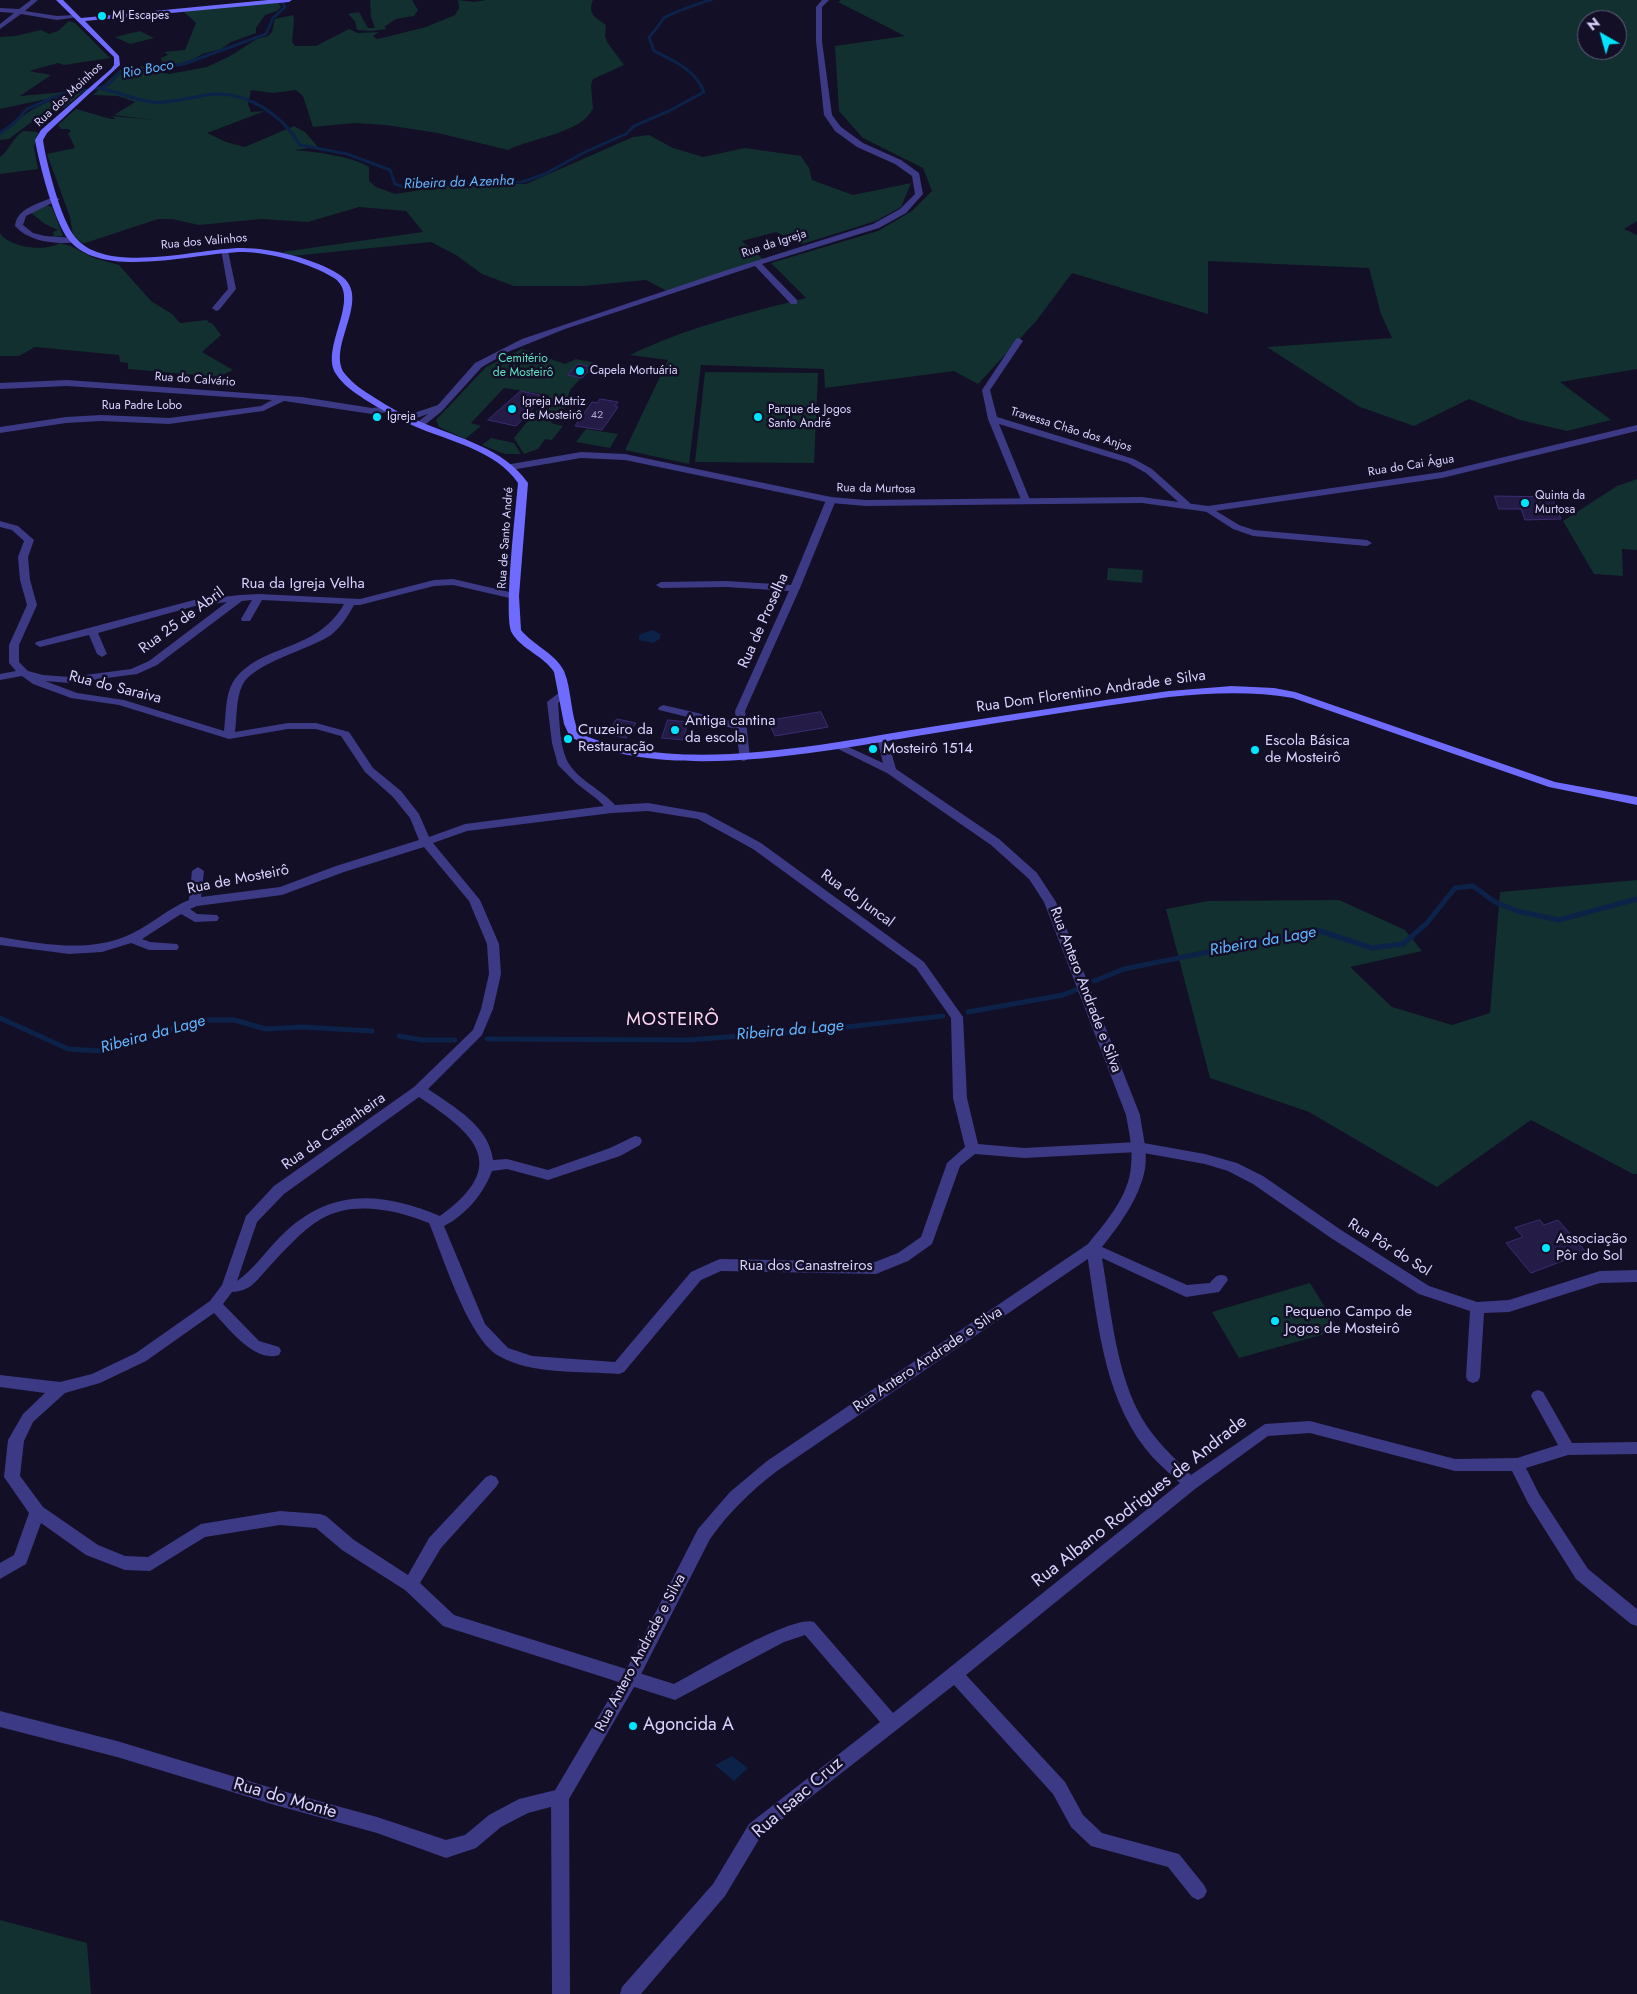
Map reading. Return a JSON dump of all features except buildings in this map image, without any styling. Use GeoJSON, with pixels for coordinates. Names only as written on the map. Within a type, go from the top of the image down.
{"type":"FeatureCollection","features":[{"type":"Feature","properties":{"kind":"main road","name":"Rua dos Moinhos"},"geometry":{"type":"LineString","coordinates":[[58,0],[117,57],[117,65],[86,96],[44,132],[39,140],[40,154],[56,199],[74,240]]}},
{"type":"Feature","properties":{"kind":"main road"},"geometry":{"type":"LineString","coordinates":[[78,20],[98,20],[289,0]]}},
{"type":"Feature","properties":{"kind":"main road","name":"Rua dos Valinhos"},"geometry":{"type":"LineString","coordinates":[[74,240],[85,248],[112,257],[146,259],[224,251],[263,252],[313,268],[344,281],[349,292],[336,371],[348,383],[388,409]]}},
{"type":"Feature","properties":{"kind":"main road","name":"Rua de Santo André"},"geometry":{"type":"LineString","coordinates":[[388,409],[405,419],[498,458],[511,467],[523,482],[514,596],[516,630],[522,639],[554,664],[559,672],[565,697]]}},
{"type":"Feature","properties":{"kind":"main road","name":"Rua Dom Florentino Andrade e Silva"},"geometry":{"type":"LineString","coordinates":[[565,697],[568,724],[574,736],[592,744],[672,758],[744,758],[838,746],[1212,688],[1273,690],[1318,702],[1553,785],[1637,801]]}},
{"type":"Feature","properties":{"kind":"street"},"geometry":{"type":"LineString","coordinates":[[0,27],[35,0]]}},
{"type":"Feature","properties":{"kind":"street","name":"Rua da Igreja"},"geometry":{"type":"LineString","coordinates":[[419,425],[430,418],[474,368],[490,358],[580,322],[757,263],[876,226],[903,211],[919,194],[916,175],[898,162],[860,145],[838,130],[828,115],[818,23],[819,6],[826,0]]}},
{"type":"Feature","properties":{"kind":"street"},"geometry":{"type":"LineString","coordinates":[[0,10],[22,11],[78,20]]}},
{"type":"Feature","properties":{"kind":"street"},"geometry":{"type":"LineString","coordinates":[[56,199],[23,214],[20,218],[20,226],[26,232],[38,236],[74,240]]}},
{"type":"Feature","properties":{"kind":"street"},"geometry":{"type":"LineString","coordinates":[[216,308],[232,289],[224,251]]}},
{"type":"Feature","properties":{"kind":"street"},"geometry":{"type":"LineString","coordinates":[[757,263],[794,302]]}},
{"type":"Feature","properties":{"kind":"street"},"geometry":{"type":"LineString","coordinates":[[1019,341],[986,390],[993,418],[1025,500]]}},
{"type":"Feature","properties":{"kind":"street","name":"Rua do Calvário"},"geometry":{"type":"LineString","coordinates":[[0,386],[67,383],[282,399],[372,411],[388,409]]}},
{"type":"Feature","properties":{"kind":"street","name":"Rua Padre Lobo"},"geometry":{"type":"LineString","coordinates":[[0,430],[66,420],[100,418],[169,421],[263,408],[282,399]]}},
{"type":"Feature","properties":{"kind":"street","name":"Rua da Igreja"},"geometry":{"type":"LineString","coordinates":[[405,419],[440,407]]}},
{"type":"Feature","properties":{"kind":"street","name":"Travessa Chão dos Anjos"},"geometry":{"type":"LineString","coordinates":[[993,418],[1131,461],[1149,471],[1187,505]]}},
{"type":"Feature","properties":{"kind":"street","name":"Rua do Cai Água"},"geometry":{"type":"LineString","coordinates":[[1187,505],[1208,509],[1442,475],[1637,428]]}},
{"type":"Feature","properties":{"kind":"street","name":"Rua da Murtosa"},"geometry":{"type":"LineString","coordinates":[[511,467],[581,455],[625,457],[831,500],[866,503],[1142,500],[1187,505]]}},
{"type":"Feature","properties":{"kind":"street","name":"Rua de Proselha"},"geometry":{"type":"LineString","coordinates":[[744,758],[740,711],[796,588],[831,500]]}},
{"type":"Feature","properties":{"kind":"street"},"geometry":{"type":"LineString","coordinates":[[1208,509],[1236,527],[1253,533],[1367,543]]}},
{"type":"Feature","properties":{"kind":"street"},"geometry":{"type":"LineString","coordinates":[[0,524],[14,528],[29,540],[23,557],[25,580],[32,605],[13,648],[14,663],[24,673]]}},
{"type":"Feature","properties":{"kind":"street","name":"Rua da Igreja Velha"},"geometry":{"type":"LineString","coordinates":[[40,644],[194,603],[240,598],[259,597],[360,602],[434,583],[453,582],[514,596]]}},
{"type":"Feature","properties":{"kind":"street"},"geometry":{"type":"LineString","coordinates":[[661,585],[726,584],[796,588]]}},
{"type":"Feature","properties":{"kind":"street"},"geometry":{"type":"LineString","coordinates":[[246,619],[259,597]]}},
{"type":"Feature","properties":{"kind":"street","name":"Rua 25 de Abril"},"geometry":{"type":"LineString","coordinates":[[24,673],[43,678],[70,680],[133,672],[153,663],[240,598]]}},
{"type":"Feature","properties":{"kind":"street"},"geometry":{"type":"LineString","coordinates":[[229,736],[238,684],[256,667],[329,633],[347,612],[352,601]]}},
{"type":"Feature","properties":{"kind":"street"},"geometry":{"type":"LineString","coordinates":[[92,631],[102,654]]}},
{"type":"Feature","properties":{"kind":"street"},"geometry":{"type":"LineString","coordinates":[[0,677],[24,673]]}},
{"type":"Feature","properties":{"kind":"street","name":"Rua do Saraiva"},"geometry":{"type":"LineString","coordinates":[[24,673],[37,682],[75,696],[120,702],[229,736]]}},
{"type":"Feature","properties":{"kind":"street"},"geometry":{"type":"LineString","coordinates":[[565,697],[552,702],[557,743],[564,765],[580,781],[602,797],[612,809]]}},
{"type":"Feature","properties":{"kind":"street"},"geometry":{"type":"LineString","coordinates":[[663,708],[742,727]]}},
{"type":"Feature","properties":{"kind":"street","name":"Rua da Castanheira"},"geometry":{"type":"LineString","coordinates":[[60,1388],[95,1379],[141,1357],[215,1305],[228,1287],[251,1220],[279,1190],[419,1090],[478,1032],[487,1009],[495,974],[492,944],[474,900],[426,842],[416,817],[396,794],[369,770],[345,734],[316,726],[288,726],[229,736]]}},
{"type":"Feature","properties":{"kind":"street"},"geometry":{"type":"LineString","coordinates":[[882,738],[891,771]]}},
{"type":"Feature","properties":{"kind":"street","name":"Rua Antero Andrade e Silva"},"geometry":{"type":"LineString","coordinates":[[560,1797],[631,1677],[704,1534],[732,1498],[772,1466],[1093,1248],[1115,1221],[1130,1193],[1138,1168],[1138,1147],[1133,1115],[1050,902],[1033,876],[1010,854],[891,771],[838,746]]}},
{"type":"Feature","properties":{"kind":"street","name":"Rua do Juncal"},"geometry":{"type":"LineString","coordinates":[[426,842],[465,828],[612,809],[648,807],[701,816],[757,846],[920,965],[958,1017],[960,1098],[972,1149]]}},
{"type":"Feature","properties":{"kind":"street","name":"Rua de Mosteirô"},"geometry":{"type":"LineString","coordinates":[[0,941],[53,949],[89,950],[131,939],[180,908],[195,902],[282,891],[340,869],[426,842]]}},
{"type":"Feature","properties":{"kind":"street"},"geometry":{"type":"LineString","coordinates":[[195,902],[198,872]]}},
{"type":"Feature","properties":{"kind":"street"},"geometry":{"type":"LineString","coordinates":[[180,908],[195,918],[213,918]]}},
{"type":"Feature","properties":{"kind":"street"},"geometry":{"type":"LineString","coordinates":[[131,939],[149,946],[173,946]]}},
{"type":"Feature","properties":{"kind":"street"},"geometry":{"type":"LineString","coordinates":[[228,1287],[242,1286],[294,1232],[318,1214],[349,1204],[393,1206],[441,1222],[457,1211],[477,1189],[487,1166],[484,1148],[470,1130],[419,1090]]}},
{"type":"Feature","properties":{"kind":"street"},"geometry":{"type":"LineString","coordinates":[[487,1166],[507,1164],[548,1175],[616,1152],[635,1141]]}},
{"type":"Feature","properties":{"kind":"street"},"geometry":{"type":"LineString","coordinates":[[972,1149],[1024,1152],[1138,1147]]}},
{"type":"Feature","properties":{"kind":"street","name":"Rua Pôr do Sol"},"geometry":{"type":"LineString","coordinates":[[1138,1147],[1205,1159],[1232,1167],[1258,1180],[1336,1234],[1424,1290],[1477,1308],[1509,1306],[1600,1277],[1637,1276]]}},
{"type":"Feature","properties":{"kind":"street","name":"Rua dos Canastreiros"},"geometry":{"type":"LineString","coordinates":[[434,1219],[479,1327],[503,1352],[532,1362],[618,1368],[696,1276],[720,1265],[876,1268],[903,1257],[927,1240],[954,1163],[972,1149]]}},
{"type":"Feature","properties":{"kind":"street"},"geometry":{"type":"LineString","coordinates":[[1093,1248],[1186,1291],[1214,1288],[1221,1280]]}},
{"type":"Feature","properties":{"kind":"street"},"geometry":{"type":"LineString","coordinates":[[1093,1248],[1118,1374],[1129,1409],[1149,1442],[1190,1484]]}},
{"type":"Feature","properties":{"kind":"street"},"geometry":{"type":"LineString","coordinates":[[215,1305],[254,1345],[274,1351]]}},
{"type":"Feature","properties":{"kind":"street"},"geometry":{"type":"LineString","coordinates":[[1473,1377],[1477,1308]]}},
{"type":"Feature","properties":{"kind":"street"},"geometry":{"type":"LineString","coordinates":[[0,1380],[31,1386],[60,1388]]}},
{"type":"Feature","properties":{"kind":"street"},"geometry":{"type":"LineString","coordinates":[[60,1388],[28,1418],[16,1440],[12,1477],[37,1512],[92,1550],[125,1563],[150,1564],[201,1531],[240,1523],[280,1518],[320,1521],[348,1545],[411,1585],[449,1621],[549,1654],[631,1677],[675,1692],[780,1636],[808,1627],[890,1722]]}},
{"type":"Feature","properties":{"kind":"street"},"geometry":{"type":"LineString","coordinates":[[1538,1396],[1568,1449]]}},
{"type":"Feature","properties":{"kind":"street","name":"Rua Albano Rodrigues de Andrade"},"geometry":{"type":"LineString","coordinates":[[955,1674],[1190,1484],[1265,1430],[1310,1428],[1455,1465],[1517,1464],[1568,1449],[1637,1448]]}},
{"type":"Feature","properties":{"kind":"street"},"geometry":{"type":"LineString","coordinates":[[1517,1464],[1533,1498],[1582,1574],[1637,1619]]}},
{"type":"Feature","properties":{"kind":"street"},"geometry":{"type":"LineString","coordinates":[[411,1585],[435,1543],[491,1482]]}},
{"type":"Feature","properties":{"kind":"street"},"geometry":{"type":"LineString","coordinates":[[0,1572],[20,1559],[37,1512]]}},
{"type":"Feature","properties":{"kind":"street"},"geometry":{"type":"LineString","coordinates":[[955,1674],[1059,1788],[1077,1821],[1096,1840],[1173,1860],[1198,1891]]}},
{"type":"Feature","properties":{"kind":"street","name":"Rua Isaac Cruz"},"geometry":{"type":"LineString","coordinates":[[629,1994],[719,1890],[755,1830],[890,1722],[955,1674]]}},
{"type":"Feature","properties":{"kind":"street","name":"Rua do Monte"},"geometry":{"type":"LineString","coordinates":[[0,1719],[117,1749],[275,1798],[377,1825],[446,1849],[470,1842],[495,1821],[524,1805],[560,1797]]}},
{"type":"Feature","properties":{"kind":"street"},"geometry":{"type":"LineString","coordinates":[[560,1797],[561,1994]]}},
{"type":"Feature","properties":{"kind":"green space"},"geometry":{"type":"Polygon","coordinates":[[[370,0],[412,0],[418,10],[414,16],[396,19],[384,27],[387,29],[357,30],[355,21],[348,14],[359,12],[368,28],[375,28],[371,17],[370,0]]]}},
{"type":"Feature","properties":{"kind":"green space"},"geometry":{"type":"Polygon","coordinates":[[[458,0],[474,2],[486,0],[593,0],[591,5],[592,12],[596,18],[606,25],[605,36],[607,42],[624,65],[593,79],[591,85],[593,108],[579,123],[555,134],[508,150],[438,133],[386,125],[354,123],[313,127],[303,96],[296,90],[273,93],[251,90],[248,104],[251,112],[265,111],[207,133],[226,142],[245,147],[294,126],[305,132],[318,147],[294,150],[333,155],[362,163],[369,167],[369,181],[376,187],[395,194],[458,184],[526,184],[633,137],[649,135],[673,148],[703,157],[745,148],[801,156],[809,168],[812,180],[853,195],[911,183],[901,207],[876,221],[802,244],[776,232],[742,241],[763,259],[667,291],[646,280],[583,286],[514,286],[482,274],[456,255],[431,242],[292,256],[282,252],[423,232],[406,211],[359,207],[308,222],[261,219],[199,225],[172,219],[158,219],[85,243],[82,243],[73,235],[70,217],[47,154],[75,148],[68,133],[71,132],[69,129],[61,129],[58,125],[76,109],[111,119],[116,119],[111,116],[155,120],[114,115],[135,102],[118,96],[93,95],[120,70],[137,69],[141,66],[169,74],[207,67],[230,56],[257,39],[268,36],[272,32],[275,19],[293,15],[292,42],[295,46],[316,46],[349,29],[358,33],[379,32],[373,36],[377,39],[382,38],[426,27],[455,15],[459,8],[458,0]]]}},
{"type":"Feature","properties":{"kind":"green space"},"geometry":{"type":"Polygon","coordinates":[[[841,0],[1637,0],[1637,221],[1624,229],[1637,235],[1637,369],[1560,382],[1611,420],[1567,431],[1520,420],[1469,399],[1414,426],[1360,407],[1267,347],[1392,338],[1381,314],[1369,268],[1208,261],[1208,314],[1072,273],[1037,320],[978,384],[954,371],[825,388],[824,369],[701,365],[689,464],[625,450],[668,360],[630,355],[694,329],[806,298],[771,263],[878,231],[912,211],[932,191],[923,168],[863,138],[839,111],[835,46],[905,36],[838,2],[841,0]]]}},
{"type":"Feature","properties":{"kind":"green space"},"geometry":{"type":"Polygon","coordinates":[[[278,2],[281,7],[277,11],[265,15],[256,28],[256,33],[231,42],[221,49],[202,54],[194,59],[169,67],[163,66],[161,58],[168,55],[164,52],[185,50],[196,23],[182,10],[278,2]]]}},
{"type":"Feature","properties":{"kind":"green space"},"geometry":{"type":"Polygon","coordinates":[[[69,21],[75,23],[110,58],[64,65],[58,63],[29,71],[51,75],[20,96],[65,92],[51,98],[0,109],[0,37],[15,36],[41,30],[49,34],[58,31],[69,21]]]}},
{"type":"Feature","properties":{"kind":"green space"},"geometry":{"type":"Polygon","coordinates":[[[140,31],[154,38],[130,44],[115,37],[140,31]]]}},
{"type":"Feature","properties":{"kind":"green space"},"geometry":{"type":"Polygon","coordinates":[[[83,92],[65,107],[33,121],[9,139],[0,140],[0,135],[18,119],[38,107],[71,94],[83,92]]]}},
{"type":"Feature","properties":{"kind":"green space"},"geometry":{"type":"Polygon","coordinates":[[[23,131],[38,132],[34,147],[38,169],[0,174],[0,157],[23,131]]]}},
{"type":"Feature","properties":{"kind":"green space"},"geometry":{"type":"Polygon","coordinates":[[[46,205],[52,207],[63,236],[50,237],[54,236],[53,232],[58,230],[45,224],[31,213],[46,205]]]}},
{"type":"Feature","properties":{"kind":"green space"},"geometry":{"type":"Polygon","coordinates":[[[0,233],[11,242],[19,245],[37,248],[54,246],[60,243],[71,246],[94,258],[119,265],[151,301],[172,314],[180,323],[207,320],[209,323],[212,323],[221,335],[202,352],[233,370],[218,377],[128,369],[128,363],[120,362],[119,355],[35,347],[19,356],[0,356],[0,233]]]}},
{"type":"Feature","properties":{"kind":"green space","name":"Cemitério de Mosteirô"},"geometry":{"type":"Polygon","coordinates":[[[522,349],[565,364],[576,359],[595,363],[592,367],[578,364],[568,375],[581,378],[570,390],[565,407],[551,423],[563,426],[552,440],[545,439],[538,449],[524,454],[514,438],[549,395],[504,388],[471,423],[481,426],[465,439],[439,427],[436,420],[486,367],[522,349]]]}},
{"type":"Feature","properties":{"kind":"green space","name":"Parque de Jogos Santo André"},"geometry":{"type":"Polygon","coordinates":[[[705,372],[818,373],[814,463],[695,462],[705,372]]]}},
{"type":"Feature","properties":{"kind":"green space"},"geometry":{"type":"Polygon","coordinates":[[[586,429],[618,434],[610,448],[576,442],[586,429]]]}},
{"type":"Feature","properties":{"kind":"green space"},"geometry":{"type":"Polygon","coordinates":[[[491,438],[514,443],[521,454],[505,454],[482,445],[491,438]]]}},
{"type":"Feature","properties":{"kind":"green space"},"geometry":{"type":"Polygon","coordinates":[[[1637,479],[1637,550],[1622,549],[1623,576],[1594,574],[1563,521],[1617,486],[1637,479]]]}},
{"type":"Feature","properties":{"kind":"green space"},"geometry":{"type":"Polygon","coordinates":[[[1108,568],[1143,570],[1142,583],[1107,580],[1108,568]]]}},
{"type":"Feature","properties":{"kind":"green space"},"geometry":{"type":"Polygon","coordinates":[[[1637,880],[1637,1174],[1633,1174],[1531,1120],[1437,1187],[1309,1112],[1210,1078],[1166,909],[1208,901],[1339,900],[1405,930],[1422,951],[1350,967],[1392,1007],[1452,1025],[1490,1013],[1500,892],[1637,880]]]}},
{"type":"Feature","properties":{"kind":"green space","name":"Pequeno Campo de Jogos de Mosteirô"},"geometry":{"type":"Polygon","coordinates":[[[1310,1283],[1339,1330],[1239,1358],[1212,1312],[1310,1283]]]}},
{"type":"Feature","properties":{"kind":"green space"},"geometry":{"type":"Polygon","coordinates":[[[0,1920],[87,1943],[91,1994],[0,1994],[0,1920]]]}},
{"type":"Feature","properties":{"kind":"water"},"geometry":{"type":"Polygon","coordinates":[[[652,630],[660,634],[660,639],[653,643],[639,640],[639,635],[652,630]]]}},
{"type":"Feature","properties":{"kind":"water"},"geometry":{"type":"Polygon","coordinates":[[[732,1756],[748,1768],[734,1781],[715,1765],[732,1756]]]}},
{"type":"Feature","properties":{"kind":"waterway","name":"Rio Boco"},"geometry":{"type":"LineString","coordinates":[[100,88],[109,84],[119,73],[184,64],[266,34],[273,18],[285,7],[281,0]]}},
{"type":"Feature","properties":{"kind":"waterway","name":"Ribeira da Azenha"},"geometry":{"type":"LineString","coordinates":[[100,88],[152,102],[176,101],[214,94],[240,97],[264,108],[275,116],[293,134],[300,145],[347,154],[390,170],[395,184],[404,187],[436,183],[522,182],[545,174],[585,152],[626,134],[634,126],[669,111],[704,92],[696,78],[684,67],[654,51],[649,37],[666,17],[711,0]]}},
{"type":"Feature","properties":{"kind":"waterway","name":"Rio Boco"},"geometry":{"type":"LineString","coordinates":[[0,133],[14,123],[27,109],[62,94],[100,88]]}},
{"type":"Feature","properties":{"kind":"waterway","name":"Ribeira da Lage"},"geometry":{"type":"LineString","coordinates":[[1094,981],[1124,969],[1317,930],[1372,948],[1403,944],[1427,923],[1455,888],[1473,886],[1495,902],[1517,911],[1559,920],[1637,899]]}},
{"type":"Feature","properties":{"kind":"waterway","name":"Ribeira da Lage"},"geometry":{"type":"LineString","coordinates":[[968,1012],[1063,995],[1078,989]]}},
{"type":"Feature","properties":{"kind":"waterway","name":"Ribeira da Lage"},"geometry":{"type":"LineString","coordinates":[[487,1039],[689,1040],[829,1029],[943,1016]]}},
{"type":"Feature","properties":{"kind":"waterway","name":"Ribeira da Lage"},"geometry":{"type":"LineString","coordinates":[[0,1018],[68,1049],[102,1051],[199,1020],[234,1020],[266,1029],[301,1027],[372,1031]]}},
{"type":"Feature","properties":{"kind":"waterway","name":"Ribeira da Lage"},"geometry":{"type":"LineString","coordinates":[[399,1036],[422,1040],[455,1040]]}},
{"type":"Feature","properties":{"kind":"place","name":"MJ Escapes"},"geometry":{"type":"Point","coordinates":[102,16]}},
{"type":"Feature","properties":{"kind":"place","name":"Capela Mortuária"},"geometry":{"type":"Point","coordinates":[580,371]}},
{"type":"Feature","properties":{"kind":"place","name":"Igreja Matriz de Mosteirô"},"geometry":{"type":"Point","coordinates":[512,409]}},
{"type":"Feature","properties":{"kind":"place","name":"Igreja"},"geometry":{"type":"Point","coordinates":[377,417]}},
{"type":"Feature","properties":{"kind":"place","name":"Parque de Jogos Santo André"},"geometry":{"type":"Point","coordinates":[758,417]}},
{"type":"Feature","properties":{"kind":"place","name":"Quinta da Murtosa"},"geometry":{"type":"Point","coordinates":[1525,503]}},
{"type":"Feature","properties":{"kind":"place","name":"Antiga cantina da escola"},"geometry":{"type":"Point","coordinates":[675,730]}},
{"type":"Feature","properties":{"kind":"place","name":"Cruzeiro da Restauração"},"geometry":{"type":"Point","coordinates":[568,739]}},
{"type":"Feature","properties":{"kind":"place","name":"Mosteirô 1514"},"geometry":{"type":"Point","coordinates":[873,749]}},
{"type":"Feature","properties":{"kind":"place","name":"Escola Básica de Mosteirô"},"geometry":{"type":"Point","coordinates":[1255,750]}},
{"type":"Feature","properties":{"kind":"place","name":"Associação Pôr do Sol"},"geometry":{"type":"Point","coordinates":[1546,1248]}},
{"type":"Feature","properties":{"kind":"place","name":"Pequeno Campo de Jogos de Mosteirô"},"geometry":{"type":"Point","coordinates":[1275,1321]}},
{"type":"Feature","properties":{"kind":"place","name":"Agoncida A"},"geometry":{"type":"Point","coordinates":[633,1726]}},
{"type":"Feature","properties":{"kind":"district","name":"MOSTEIRÔ"},"geometry":{"type":"Point","coordinates":[673,1021]}}]}
